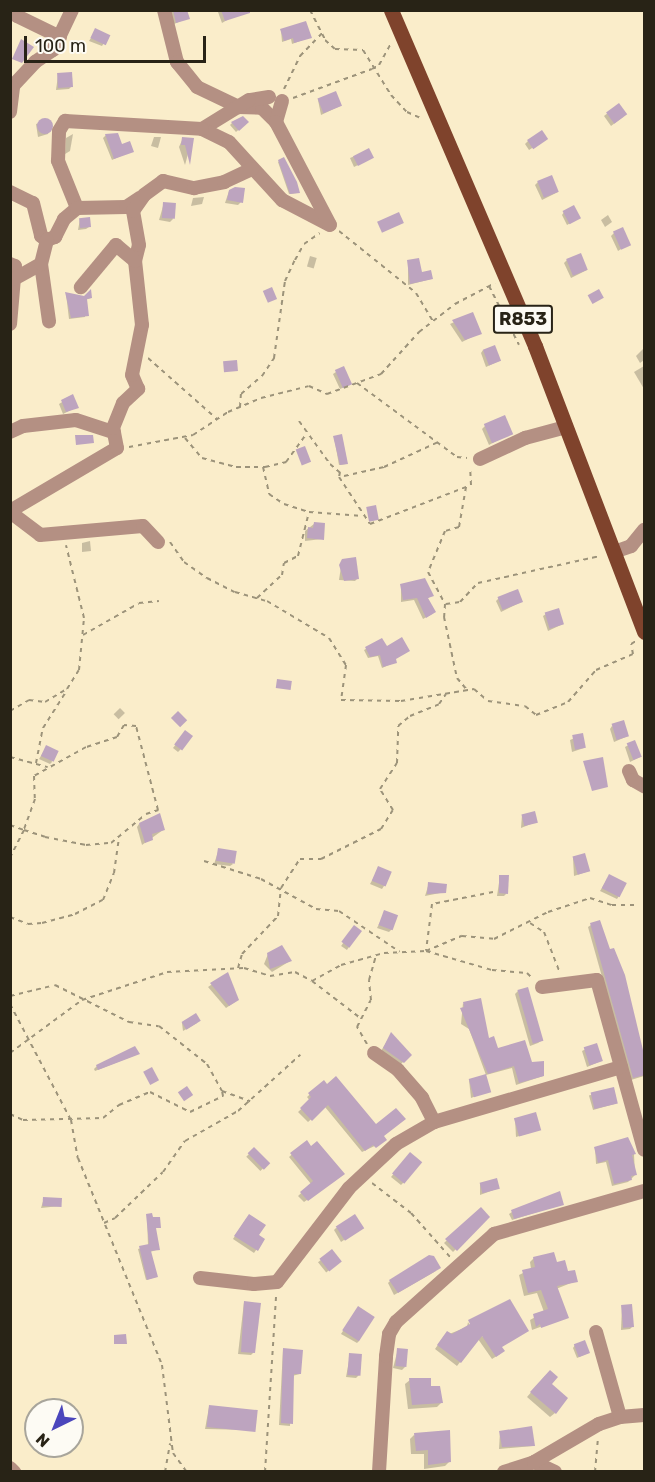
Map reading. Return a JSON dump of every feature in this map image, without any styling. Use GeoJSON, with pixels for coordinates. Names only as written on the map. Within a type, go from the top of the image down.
{"type":"FeatureCollection","features":[{"type":"Feature","properties":{"kind":"main road","name":"R853"},"geometry":{"type":"LineString","coordinates":[[391,10],[566,427],[645,632]]}},
{"type":"Feature","properties":{"kind":"street"},"geometry":{"type":"LineString","coordinates":[[15,10],[17,16],[60,37]]}},
{"type":"Feature","properties":{"kind":"street"},"geometry":{"type":"LineString","coordinates":[[10,112],[12,89],[35,62],[53,50],[72,10]]}},
{"type":"Feature","properties":{"kind":"street"},"geometry":{"type":"LineString","coordinates":[[164,10],[177,62],[197,87],[239,107],[262,108],[276,122],[330,225]]}},
{"type":"Feature","properties":{"kind":"street"},"geometry":{"type":"LineString","coordinates":[[202,129],[249,100],[278,99],[276,122]]}},
{"type":"Feature","properties":{"kind":"street"},"geometry":{"type":"LineString","coordinates":[[77,208],[58,161],[59,131],[65,121],[202,129],[229,142],[282,200],[330,225]]}},
{"type":"Feature","properties":{"kind":"street"},"geometry":{"type":"LineString","coordinates":[[47,240],[55,237],[64,219],[77,208],[126,207],[163,181],[194,188],[224,182],[252,169]]}},
{"type":"Feature","properties":{"kind":"street"},"geometry":{"type":"LineString","coordinates":[[10,192],[33,203],[41,236],[47,240]]}},
{"type":"Feature","properties":{"kind":"street"},"geometry":{"type":"LineString","coordinates":[[144,195],[133,211],[139,245],[135,261],[142,325],[132,375],[138,388],[123,403],[114,432],[117,448],[10,511],[40,535],[143,526],[158,542]]}},
{"type":"Feature","properties":{"kind":"street"},"geometry":{"type":"LineString","coordinates":[[47,240],[40,264],[49,321]]}},
{"type":"Feature","properties":{"kind":"street"},"geometry":{"type":"LineString","coordinates":[[81,287],[116,245],[135,261]]}},
{"type":"Feature","properties":{"kind":"street"},"geometry":{"type":"LineString","coordinates":[[10,264],[15,266],[10,324]]}},
{"type":"Feature","properties":{"kind":"street"},"geometry":{"type":"LineString","coordinates":[[14,279],[40,264]]}},
{"type":"Feature","properties":{"kind":"street"},"geometry":{"type":"LineString","coordinates":[[15,427],[76,420],[114,432]]}},
{"type":"Feature","properties":{"kind":"street"},"geometry":{"type":"LineString","coordinates":[[480,459],[525,438],[566,427]]}},
{"type":"Feature","properties":{"kind":"street"},"geometry":{"type":"LineString","coordinates":[[614,552],[631,546],[645,530]]}},
{"type":"Feature","properties":{"kind":"street"},"geometry":{"type":"LineString","coordinates":[[629,771],[633,780],[645,786]]}},
{"type":"Feature","properties":{"kind":"street"},"geometry":{"type":"LineString","coordinates":[[542,987],[597,980],[645,1150]]}},
{"type":"Feature","properties":{"kind":"street"},"geometry":{"type":"LineString","coordinates":[[374,1053],[398,1070],[422,1098],[434,1122]]}},
{"type":"Feature","properties":{"kind":"street"},"geometry":{"type":"LineString","coordinates":[[200,1278],[254,1284],[277,1282],[362,1175],[396,1144],[434,1122],[621,1067]]}},
{"type":"Feature","properties":{"kind":"street"},"geometry":{"type":"LineString","coordinates":[[379,1472],[389,1334],[396,1322],[456,1265],[494,1234],[645,1191]]}},
{"type":"Feature","properties":{"kind":"street"},"geometry":{"type":"LineString","coordinates":[[596,1332],[620,1417]]}},
{"type":"Feature","properties":{"kind":"street"},"geometry":{"type":"LineString","coordinates":[[504,1472],[534,1462],[599,1424],[620,1417],[645,1415]]}},
{"type":"Feature","properties":{"kind":"street"},"geometry":{"type":"LineString","coordinates":[[534,1462],[555,1472]]}},
{"type":"Feature","properties":{"kind":"street"},"geometry":{"type":"LineString","coordinates":[[10,1468],[15,1472]]}},
{"type":"Feature","properties":{"kind":"path"},"geometry":{"type":"LineString","coordinates":[[310,10],[322,33],[334,49],[363,50],[372,69],[408,112],[440,125]]}},
{"type":"Feature","properties":{"kind":"path"},"geometry":{"type":"LineString","coordinates":[[278,99],[309,94],[372,69],[384,57],[398,26]]}},
{"type":"Feature","properties":{"kind":"path"},"geometry":{"type":"LineString","coordinates":[[278,99],[291,70],[322,33]]}},
{"type":"Feature","properties":{"kind":"path"},"geometry":{"type":"LineString","coordinates":[[240,407],[241,394],[262,376],[274,358],[285,281],[295,260],[304,244],[330,225],[374,256],[416,293],[433,321]]}},
{"type":"Feature","properties":{"kind":"path"},"geometry":{"type":"LineString","coordinates":[[117,448],[185,438],[240,407],[309,386],[327,394],[381,374],[433,321],[455,304],[505,278]]}},
{"type":"Feature","properties":{"kind":"path"},"geometry":{"type":"LineString","coordinates":[[489,286],[520,348]]}},
{"type":"Feature","properties":{"kind":"path"},"geometry":{"type":"LineString","coordinates":[[139,349],[217,419]]}},
{"type":"Feature","properties":{"kind":"path"},"geometry":{"type":"LineString","coordinates":[[340,472],[339,477],[370,525],[385,521],[471,484],[470,458],[457,457],[357,383]]}},
{"type":"Feature","properties":{"kind":"path"},"geometry":{"type":"LineString","coordinates":[[299,421],[344,476],[384,467],[438,442]]}},
{"type":"Feature","properties":{"kind":"path"},"geometry":{"type":"LineString","coordinates":[[185,438],[202,458],[237,467],[263,467],[286,462],[307,433]]}},
{"type":"Feature","properties":{"kind":"path"},"geometry":{"type":"LineString","coordinates":[[263,467],[269,494],[284,504],[309,512],[363,516]]}},
{"type":"Feature","properties":{"kind":"path"},"geometry":{"type":"LineString","coordinates":[[466,487],[459,527],[445,531],[428,572],[445,604],[451,660],[457,678],[467,690]]}},
{"type":"Feature","properties":{"kind":"path"},"geometry":{"type":"LineString","coordinates":[[257,598],[282,575],[284,563],[298,556],[309,512]]}},
{"type":"Feature","properties":{"kind":"path"},"geometry":{"type":"LineString","coordinates":[[36,763],[43,728],[67,689],[83,655],[83,635],[76,578],[64,538],[66,531]]}},
{"type":"Feature","properties":{"kind":"path"},"geometry":{"type":"LineString","coordinates":[[158,542],[172,542],[184,562],[207,578],[257,598],[329,638],[346,665],[341,700],[401,701],[474,689],[488,700],[525,705],[536,715],[568,702],[596,670],[633,654],[631,644],[645,637]]}},
{"type":"Feature","properties":{"kind":"path"},"geometry":{"type":"LineString","coordinates":[[445,604],[460,602],[478,584],[614,552]]}},
{"type":"Feature","properties":{"kind":"path"},"geometry":{"type":"LineString","coordinates":[[83,635],[139,603],[159,600]]}},
{"type":"Feature","properties":{"kind":"path"},"geometry":{"type":"LineString","coordinates":[[10,711],[29,700],[45,702],[67,689]]}},
{"type":"Feature","properties":{"kind":"path"},"geometry":{"type":"LineString","coordinates":[[238,968],[242,954],[278,916],[281,888],[300,859],[321,859],[381,829],[393,810],[380,789],[397,763],[398,726],[410,716],[440,704],[446,694]]}},
{"type":"Feature","properties":{"kind":"path"},"geometry":{"type":"LineString","coordinates":[[10,825],[24,830],[87,845],[111,843],[146,814],[158,810],[136,726],[124,725],[117,737],[86,747],[33,776],[35,799],[24,830],[10,858]]}},
{"type":"Feature","properties":{"kind":"path"},"geometry":{"type":"LineString","coordinates":[[10,757],[49,767]]}},
{"type":"Feature","properties":{"kind":"path"},"geometry":{"type":"LineString","coordinates":[[10,917],[28,924],[42,923],[75,914],[103,900],[114,873],[119,836]]}},
{"type":"Feature","properties":{"kind":"path"},"geometry":{"type":"LineString","coordinates":[[204,861],[281,888],[286,896],[316,909],[339,911],[400,952]]}},
{"type":"Feature","properties":{"kind":"path"},"geometry":{"type":"LineString","coordinates":[[426,951],[432,904],[493,892]]}},
{"type":"Feature","properties":{"kind":"path"},"geometry":{"type":"LineString","coordinates":[[426,951],[462,936],[494,939],[590,898],[612,905],[637,905]]}},
{"type":"Feature","properties":{"kind":"path"},"geometry":{"type":"LineString","coordinates":[[529,923],[544,932],[564,984]]}},
{"type":"Feature","properties":{"kind":"path"},"geometry":{"type":"LineString","coordinates":[[312,981],[341,965],[376,955],[426,951],[481,968],[527,973],[542,987]]}},
{"type":"Feature","properties":{"kind":"path"},"geometry":{"type":"LineString","coordinates":[[374,1053],[361,1037],[359,1017],[371,1000],[369,980],[376,955]]}},
{"type":"Feature","properties":{"kind":"path"},"geometry":{"type":"LineString","coordinates":[[10,1053],[27,1038],[82,1000],[167,972],[238,968],[270,976],[295,972],[312,981],[359,1017]]}},
{"type":"Feature","properties":{"kind":"path"},"geometry":{"type":"LineString","coordinates":[[10,996],[56,985],[129,1022],[159,1026],[207,1064],[223,1096],[190,1112],[150,1092],[119,1105],[103,1118],[23,1120],[10,1114]]}},
{"type":"Feature","properties":{"kind":"path"},"geometry":{"type":"LineString","coordinates":[[10,1004],[71,1120],[78,1158],[162,1365],[173,1453],[187,1472]]}},
{"type":"Feature","properties":{"kind":"path"},"geometry":{"type":"LineString","coordinates":[[103,1223],[115,1218],[163,1172],[185,1141],[200,1136],[250,1101],[300,1055]]}},
{"type":"Feature","properties":{"kind":"path"},"geometry":{"type":"LineString","coordinates":[[222,1091],[250,1101]]}},
{"type":"Feature","properties":{"kind":"path"},"geometry":{"type":"LineString","coordinates":[[362,1175],[411,1213],[456,1265]]}},
{"type":"Feature","properties":{"kind":"path"},"geometry":{"type":"LineString","coordinates":[[265,1472],[277,1282]]}},
{"type":"Feature","properties":{"kind":"path"},"geometry":{"type":"LineString","coordinates":[[595,1472],[599,1424]]}},
{"type":"Feature","properties":{"kind":"path"},"geometry":{"type":"LineString","coordinates":[[165,1472],[170,1440]]}},
{"type":"Feature","properties":{"kind":"building"},"geometry":{"type":"Polygon","coordinates":[[[173,10],[187,10],[190,19],[176,23],[173,10]]]}},
{"type":"Feature","properties":{"kind":"building"},"geometry":{"type":"Polygon","coordinates":[[[221,10],[250,10],[250,13],[225,21],[221,10]]]}},
{"type":"Feature","properties":{"kind":"building"},"geometry":{"type":"Polygon","coordinates":[[[306,21],[312,38],[294,43],[293,38],[284,41],[280,29],[306,21]]]}},
{"type":"Feature","properties":{"kind":"building"},"geometry":{"type":"Polygon","coordinates":[[[95,28],[110,35],[106,45],[90,38],[95,28]]]}},
{"type":"Feature","properties":{"kind":"building"},"geometry":{"type":"Polygon","coordinates":[[[21,39],[34,47],[22,63],[12,59],[21,39]]]}},
{"type":"Feature","properties":{"kind":"building"},"geometry":{"type":"Polygon","coordinates":[[[72,72],[73,87],[58,88],[57,73],[72,72]]]}},
{"type":"Feature","properties":{"kind":"building"},"geometry":{"type":"Polygon","coordinates":[[[336,91],[342,106],[323,113],[317,98],[336,91]]]}},
{"type":"Feature","properties":{"kind":"building"},"geometry":{"type":"Polygon","coordinates":[[[619,103],[627,114],[614,124],[606,112],[619,103]]]}},
{"type":"Feature","properties":{"kind":"building"},"geometry":{"type":"Polygon","coordinates":[[[243,116],[249,122],[239,131],[231,122],[243,116]]]}},
{"type":"Feature","properties":{"kind":"building"},"geometry":{"type":"Polygon","coordinates":[[[45,118],[53,126],[45,134],[37,126],[45,118]]]}},
{"type":"Feature","properties":{"kind":"building"},"geometry":{"type":"Polygon","coordinates":[[[542,130],[548,139],[533,149],[527,140],[542,130]]]}},
{"type":"Feature","properties":{"kind":"building"},"geometry":{"type":"Polygon","coordinates":[[[118,133],[122,144],[130,141],[134,152],[114,159],[105,134],[118,133]]]}},
{"type":"Feature","properties":{"kind":"building"},"geometry":{"type":"Polygon","coordinates":[[[182,137],[194,138],[190,165],[185,145],[181,145],[182,137]]]}},
{"type":"Feature","properties":{"kind":"building"},"geometry":{"type":"Polygon","coordinates":[[[369,148],[374,158],[358,166],[353,156],[369,148]]]}},
{"type":"Feature","properties":{"kind":"building"},"geometry":{"type":"Polygon","coordinates":[[[284,157],[300,193],[290,194],[278,160],[284,157]]]}},
{"type":"Feature","properties":{"kind":"building"},"geometry":{"type":"Polygon","coordinates":[[[552,175],[559,192],[544,198],[537,181],[552,175]]]}},
{"type":"Feature","properties":{"kind":"building"},"geometry":{"type":"Polygon","coordinates":[[[235,187],[245,188],[243,203],[227,200],[229,190],[235,187]]]}},
{"type":"Feature","properties":{"kind":"building"},"geometry":{"type":"Polygon","coordinates":[[[163,202],[176,203],[175,219],[162,218],[163,202]]]}},
{"type":"Feature","properties":{"kind":"building"},"geometry":{"type":"Polygon","coordinates":[[[574,205],[581,218],[570,224],[563,211],[574,205]]]}},
{"type":"Feature","properties":{"kind":"building"},"geometry":{"type":"Polygon","coordinates":[[[399,212],[404,223],[382,233],[377,222],[399,212]]]}},
{"type":"Feature","properties":{"kind":"building"},"geometry":{"type":"Polygon","coordinates":[[[90,217],[91,227],[80,228],[79,218],[90,217]]]}},
{"type":"Feature","properties":{"kind":"building"},"geometry":{"type":"Polygon","coordinates":[[[623,227],[631,245],[621,250],[613,231],[623,227]]]}},
{"type":"Feature","properties":{"kind":"building"},"geometry":{"type":"Polygon","coordinates":[[[581,253],[588,270],[573,276],[566,259],[581,253]]]}},
{"type":"Feature","properties":{"kind":"building"},"geometry":{"type":"Polygon","coordinates":[[[419,258],[422,272],[431,270],[433,279],[410,284],[407,260],[419,258]]]}},
{"type":"Feature","properties":{"kind":"building"},"geometry":{"type":"Polygon","coordinates":[[[272,287],[277,299],[268,303],[263,291],[272,287]]]}},
{"type":"Feature","properties":{"kind":"building"},"geometry":{"type":"Polygon","coordinates":[[[91,289],[92,298],[87,299],[89,316],[71,318],[65,292],[84,296],[91,289]]]}},
{"type":"Feature","properties":{"kind":"building"},"geometry":{"type":"Polygon","coordinates":[[[599,289],[604,298],[592,304],[588,295],[599,289]]]}},
{"type":"Feature","properties":{"kind":"building"},"geometry":{"type":"Polygon","coordinates":[[[473,312],[482,334],[465,340],[452,320],[473,312]]]}},
{"type":"Feature","properties":{"kind":"building"},"geometry":{"type":"Polygon","coordinates":[[[495,345],[501,361],[489,366],[483,350],[495,345]]]}},
{"type":"Feature","properties":{"kind":"building"},"geometry":{"type":"Polygon","coordinates":[[[237,360],[238,371],[224,372],[223,361],[237,360]]]}},
{"type":"Feature","properties":{"kind":"building"},"geometry":{"type":"Polygon","coordinates":[[[344,366],[352,384],[343,388],[335,370],[344,366]]]}},
{"type":"Feature","properties":{"kind":"building"},"geometry":{"type":"Polygon","coordinates":[[[73,394],[79,408],[66,412],[61,400],[73,394]]]}},
{"type":"Feature","properties":{"kind":"building"},"geometry":{"type":"Polygon","coordinates":[[[505,415],[513,434],[492,443],[484,424],[505,415]]]}},
{"type":"Feature","properties":{"kind":"building"},"geometry":{"type":"Polygon","coordinates":[[[342,434],[348,464],[340,465],[333,436],[342,434]]]}},
{"type":"Feature","properties":{"kind":"building"},"geometry":{"type":"Polygon","coordinates":[[[75,435],[93,435],[94,443],[76,445],[75,435]]]}},
{"type":"Feature","properties":{"kind":"building"},"geometry":{"type":"Polygon","coordinates":[[[305,446],[311,462],[302,465],[296,450],[305,446]]]}},
{"type":"Feature","properties":{"kind":"building"},"geometry":{"type":"Polygon","coordinates":[[[376,505],[379,520],[369,522],[366,507],[376,505]]]}},
{"type":"Feature","properties":{"kind":"building"},"geometry":{"type":"Polygon","coordinates":[[[314,522],[325,523],[324,540],[307,538],[308,527],[313,528],[314,522]]]}},
{"type":"Feature","properties":{"kind":"building"},"geometry":{"type":"Polygon","coordinates":[[[356,557],[359,579],[344,581],[339,565],[342,559],[356,557]]]}},
{"type":"Feature","properties":{"kind":"building"},"geometry":{"type":"Polygon","coordinates":[[[425,578],[434,596],[428,598],[436,612],[426,618],[417,598],[403,600],[400,584],[425,578]]]}},
{"type":"Feature","properties":{"kind":"building"},"geometry":{"type":"Polygon","coordinates":[[[518,589],[523,602],[502,610],[497,597],[518,589]]]}},
{"type":"Feature","properties":{"kind":"building"},"geometry":{"type":"Polygon","coordinates":[[[559,608],[564,624],[550,629],[545,612],[559,608]]]}},
{"type":"Feature","properties":{"kind":"building"},"geometry":{"type":"Polygon","coordinates":[[[402,637],[410,651],[396,659],[397,663],[383,667],[380,655],[370,657],[365,647],[382,638],[387,646],[402,637]]]}},
{"type":"Feature","properties":{"kind":"building"},"geometry":{"type":"Polygon","coordinates":[[[277,679],[292,681],[291,690],[276,688],[277,679]]]}},
{"type":"Feature","properties":{"kind":"building"},"geometry":{"type":"Polygon","coordinates":[[[178,711],[187,720],[180,727],[171,718],[178,711]]]}},
{"type":"Feature","properties":{"kind":"building"},"geometry":{"type":"Polygon","coordinates":[[[624,720],[629,736],[617,740],[612,724],[624,720]]]}},
{"type":"Feature","properties":{"kind":"building"},"geometry":{"type":"Polygon","coordinates":[[[185,730],[193,736],[182,750],[174,744],[185,730]]]}},
{"type":"Feature","properties":{"kind":"building"},"geometry":{"type":"Polygon","coordinates":[[[583,733],[586,748],[575,750],[572,735],[583,733]]]}},
{"type":"Feature","properties":{"kind":"building"},"geometry":{"type":"Polygon","coordinates":[[[635,740],[642,757],[633,760],[627,743],[635,740]]]}},
{"type":"Feature","properties":{"kind":"building"},"geometry":{"type":"Polygon","coordinates":[[[46,745],[59,751],[54,762],[41,756],[46,745]]]}},
{"type":"Feature","properties":{"kind":"building"},"geometry":{"type":"Polygon","coordinates":[[[603,757],[608,787],[592,791],[583,761],[603,757]]]}},
{"type":"Feature","properties":{"kind":"building"},"geometry":{"type":"Polygon","coordinates":[[[535,811],[538,823],[524,826],[521,814],[535,811]]]}},
{"type":"Feature","properties":{"kind":"building"},"geometry":{"type":"Polygon","coordinates":[[[160,813],[165,830],[152,834],[153,840],[145,843],[139,823],[160,813]]]}},
{"type":"Feature","properties":{"kind":"building"},"geometry":{"type":"Polygon","coordinates":[[[218,848],[237,851],[235,864],[216,861],[218,848]]]}},
{"type":"Feature","properties":{"kind":"building"},"geometry":{"type":"Polygon","coordinates":[[[585,853],[590,871],[578,875],[573,857],[585,853]]]}},
{"type":"Feature","properties":{"kind":"building"},"geometry":{"type":"Polygon","coordinates":[[[378,866],[392,872],[386,887],[372,881],[378,866]]]}},
{"type":"Feature","properties":{"kind":"building"},"geometry":{"type":"Polygon","coordinates":[[[609,874],[627,883],[620,897],[602,888],[609,874]]]}},
{"type":"Feature","properties":{"kind":"building"},"geometry":{"type":"Polygon","coordinates":[[[499,875],[509,875],[508,894],[499,893],[499,875]]]}},
{"type":"Feature","properties":{"kind":"building"},"geometry":{"type":"Polygon","coordinates":[[[428,882],[447,884],[446,893],[427,894],[428,882]]]}},
{"type":"Feature","properties":{"kind":"building"},"geometry":{"type":"Polygon","coordinates":[[[384,910],[398,915],[393,930],[379,925],[384,910]]]}},
{"type":"Feature","properties":{"kind":"building"},"geometry":{"type":"Polygon","coordinates":[[[600,920],[610,949],[614,948],[625,975],[643,1050],[645,1075],[633,1078],[590,923],[600,920]]]}},
{"type":"Feature","properties":{"kind":"building"},"geometry":{"type":"Polygon","coordinates":[[[354,925],[362,931],[349,948],[341,942],[354,925]]]}},
{"type":"Feature","properties":{"kind":"building"},"geometry":{"type":"Polygon","coordinates":[[[282,945],[292,961],[270,969],[267,953],[282,945]]]}},
{"type":"Feature","properties":{"kind":"building"},"geometry":{"type":"Polygon","coordinates":[[[228,972],[239,1000],[229,1006],[210,983],[228,972]]]}},
{"type":"Feature","properties":{"kind":"building"},"geometry":{"type":"Polygon","coordinates":[[[528,987],[543,1041],[533,1044],[517,990],[528,987]]]}},
{"type":"Feature","properties":{"kind":"building"},"geometry":{"type":"Polygon","coordinates":[[[481,998],[489,1038],[494,1036],[498,1048],[525,1040],[532,1062],[544,1061],[544,1076],[519,1083],[514,1066],[488,1074],[460,1008],[464,1007],[463,1002],[481,998]]]}},
{"type":"Feature","properties":{"kind":"building"},"geometry":{"type":"Polygon","coordinates":[[[196,1013],[201,1021],[186,1030],[182,1022],[196,1013]]]}},
{"type":"Feature","properties":{"kind":"building"},"geometry":{"type":"Polygon","coordinates":[[[391,1032],[412,1055],[404,1063],[383,1048],[391,1032]]]}},
{"type":"Feature","properties":{"kind":"building"},"geometry":{"type":"Polygon","coordinates":[[[597,1043],[603,1061],[590,1065],[584,1047],[597,1043]]]}},
{"type":"Feature","properties":{"kind":"building"},"geometry":{"type":"Polygon","coordinates":[[[135,1046],[140,1054],[98,1070],[96,1065],[135,1046]]]}},
{"type":"Feature","properties":{"kind":"building"},"geometry":{"type":"Polygon","coordinates":[[[152,1067],[159,1080],[150,1085],[143,1072],[152,1067]]]}},
{"type":"Feature","properties":{"kind":"building"},"geometry":{"type":"Polygon","coordinates":[[[486,1074],[491,1092],[474,1097],[469,1079],[486,1074]]]}},
{"type":"Feature","properties":{"kind":"building"},"geometry":{"type":"Polygon","coordinates":[[[336,1076],[376,1124],[396,1108],[406,1119],[384,1136],[387,1140],[376,1148],[373,1145],[365,1151],[328,1105],[312,1121],[300,1108],[311,1097],[308,1093],[324,1080],[327,1084],[336,1076]]]}},
{"type":"Feature","properties":{"kind":"building"},"geometry":{"type":"Polygon","coordinates":[[[187,1086],[193,1095],[184,1101],[178,1092],[187,1086]]]}},
{"type":"Feature","properties":{"kind":"building"},"geometry":{"type":"Polygon","coordinates":[[[614,1087],[618,1104],[594,1109],[591,1092],[614,1087]]]}},
{"type":"Feature","properties":{"kind":"building"},"geometry":{"type":"Polygon","coordinates":[[[536,1112],[541,1130],[519,1137],[514,1118],[536,1112]]]}},
{"type":"Feature","properties":{"kind":"building"},"geometry":{"type":"Polygon","coordinates":[[[628,1137],[636,1154],[632,1155],[637,1175],[631,1176],[632,1180],[614,1184],[608,1160],[598,1163],[594,1147],[628,1137]]]}},
{"type":"Feature","properties":{"kind":"building"},"geometry":{"type":"Polygon","coordinates":[[[307,1140],[311,1146],[317,1141],[345,1174],[308,1201],[300,1192],[313,1181],[290,1153],[307,1140]]]}},
{"type":"Feature","properties":{"kind":"building"},"geometry":{"type":"Polygon","coordinates":[[[254,1147],[270,1163],[264,1170],[248,1153],[254,1147]]]}},
{"type":"Feature","properties":{"kind":"building"},"geometry":{"type":"Polygon","coordinates":[[[410,1152],[422,1162],[404,1184],[392,1173],[410,1152]]]}},
{"type":"Feature","properties":{"kind":"building"},"geometry":{"type":"Polygon","coordinates":[[[497,1178],[500,1189],[482,1193],[480,1183],[497,1178]]]}},
{"type":"Feature","properties":{"kind":"building"},"geometry":{"type":"Polygon","coordinates":[[[560,1191],[564,1205],[514,1219],[511,1210],[560,1191]]]}},
{"type":"Feature","properties":{"kind":"building"},"geometry":{"type":"Polygon","coordinates":[[[43,1197],[62,1198],[62,1207],[43,1206],[43,1197]]]}},
{"type":"Feature","properties":{"kind":"building"},"geometry":{"type":"Polygon","coordinates":[[[481,1207],[490,1217],[457,1251],[445,1239],[481,1207]]]}},
{"type":"Feature","properties":{"kind":"building"},"geometry":{"type":"Polygon","coordinates":[[[152,1213],[153,1217],[160,1217],[161,1228],[156,1228],[160,1250],[151,1251],[158,1277],[147,1280],[139,1246],[149,1244],[146,1214],[152,1213]]]}},
{"type":"Feature","properties":{"kind":"building"},"geometry":{"type":"Polygon","coordinates":[[[249,1214],[266,1225],[259,1235],[265,1239],[258,1251],[234,1236],[249,1214]]]}},
{"type":"Feature","properties":{"kind":"building"},"geometry":{"type":"Polygon","coordinates":[[[355,1214],[364,1228],[345,1241],[336,1227],[355,1214]]]}},
{"type":"Feature","properties":{"kind":"building"},"geometry":{"type":"Polygon","coordinates":[[[332,1249],[342,1262],[329,1271],[319,1259],[332,1249]]]}},
{"type":"Feature","properties":{"kind":"building"},"geometry":{"type":"Polygon","coordinates":[[[554,1252],[557,1262],[565,1260],[568,1271],[575,1270],[578,1282],[557,1286],[569,1318],[541,1328],[540,1324],[536,1327],[533,1314],[548,1309],[541,1290],[528,1293],[522,1270],[535,1267],[533,1257],[554,1252]]]}},
{"type":"Feature","properties":{"kind":"building"},"geometry":{"type":"Polygon","coordinates":[[[429,1255],[434,1256],[441,1268],[398,1293],[389,1280],[429,1255]]]}},
{"type":"Feature","properties":{"kind":"building"},"geometry":{"type":"Polygon","coordinates":[[[510,1299],[529,1331],[502,1347],[505,1351],[496,1357],[482,1336],[461,1363],[437,1345],[447,1331],[452,1334],[470,1324],[468,1320],[510,1299]]]}},
{"type":"Feature","properties":{"kind":"building"},"geometry":{"type":"Polygon","coordinates":[[[244,1301],[261,1303],[255,1353],[241,1352],[244,1301]]]}},
{"type":"Feature","properties":{"kind":"building"},"geometry":{"type":"Polygon","coordinates":[[[632,1304],[634,1327],[623,1328],[621,1305],[632,1304]]]}},
{"type":"Feature","properties":{"kind":"building"},"geometry":{"type":"Polygon","coordinates":[[[358,1306],[375,1317],[359,1341],[342,1330],[358,1306]]]}},
{"type":"Feature","properties":{"kind":"building"},"geometry":{"type":"Polygon","coordinates":[[[126,1334],[127,1344],[114,1344],[114,1335],[126,1334]]]}},
{"type":"Feature","properties":{"kind":"building"},"geometry":{"type":"Polygon","coordinates":[[[585,1340],[590,1353],[579,1357],[574,1344],[585,1340]]]}},
{"type":"Feature","properties":{"kind":"building"},"geometry":{"type":"Polygon","coordinates":[[[283,1348],[303,1350],[301,1374],[294,1374],[293,1424],[281,1423],[283,1348]]]}},
{"type":"Feature","properties":{"kind":"building"},"geometry":{"type":"Polygon","coordinates":[[[397,1348],[408,1349],[406,1367],[395,1366],[397,1348]]]}},
{"type":"Feature","properties":{"kind":"building"},"geometry":{"type":"Polygon","coordinates":[[[349,1353],[362,1354],[360,1376],[347,1375],[349,1353]]]}},
{"type":"Feature","properties":{"kind":"building"},"geometry":{"type":"Polygon","coordinates":[[[550,1370],[558,1377],[552,1384],[568,1398],[556,1414],[530,1392],[550,1370]]]}},
{"type":"Feature","properties":{"kind":"building"},"geometry":{"type":"Polygon","coordinates":[[[409,1378],[431,1378],[431,1386],[440,1386],[443,1403],[412,1405],[409,1378]]]}},
{"type":"Feature","properties":{"kind":"building"},"geometry":{"type":"Polygon","coordinates":[[[209,1405],[258,1410],[255,1432],[207,1427],[209,1405]]]}},
{"type":"Feature","properties":{"kind":"building"},"geometry":{"type":"Polygon","coordinates":[[[532,1426],[535,1446],[502,1447],[499,1431],[532,1426]]]}},
{"type":"Feature","properties":{"kind":"building"},"geometry":{"type":"Polygon","coordinates":[[[450,1430],[451,1462],[428,1465],[428,1450],[416,1451],[414,1433],[450,1430]]]}}]}
